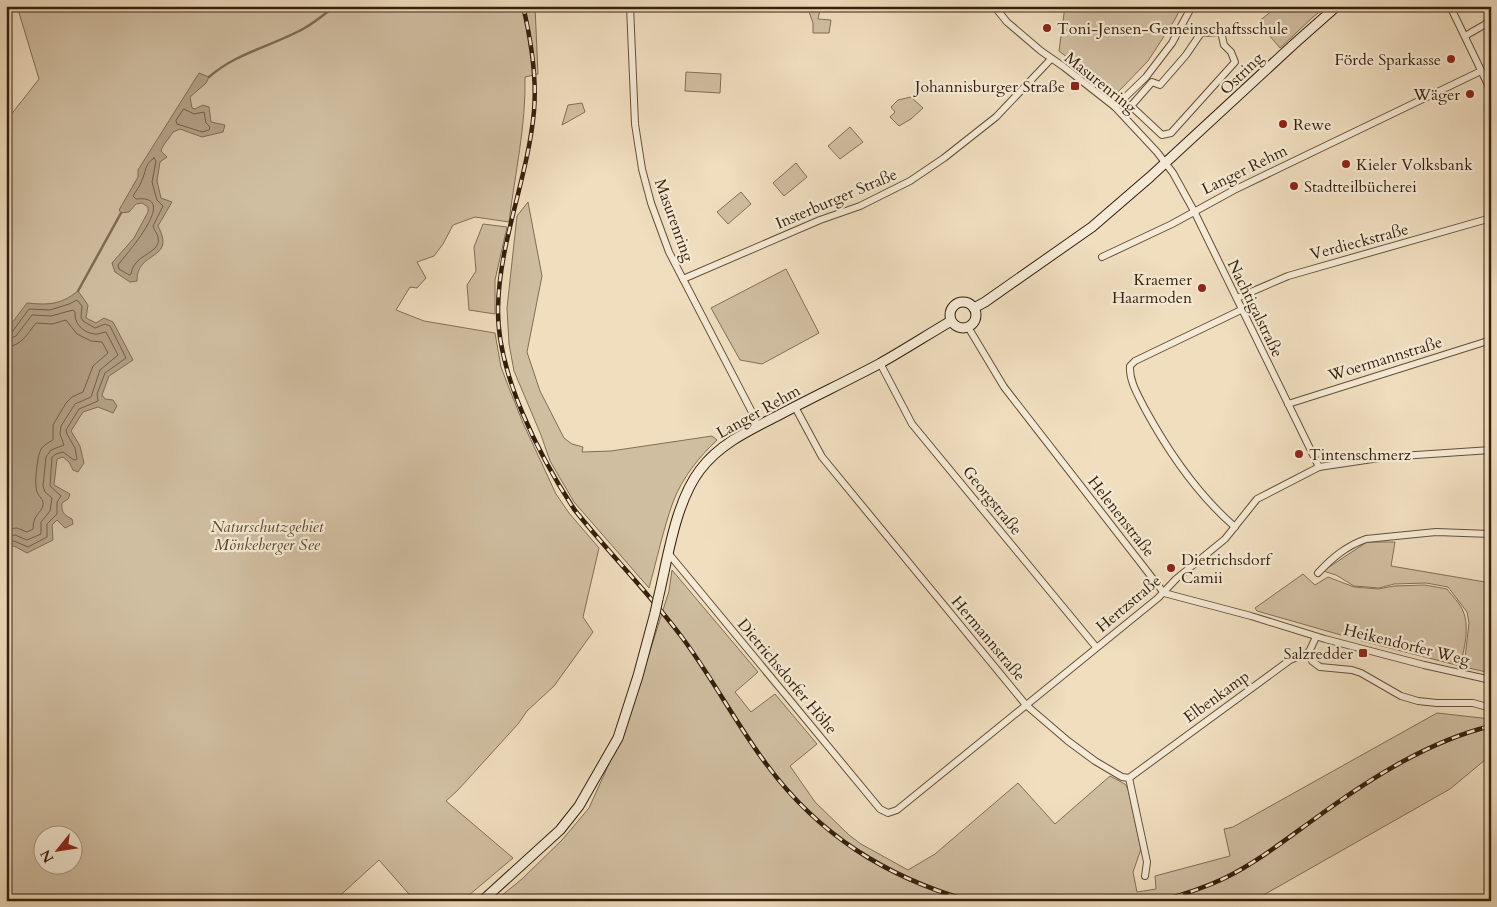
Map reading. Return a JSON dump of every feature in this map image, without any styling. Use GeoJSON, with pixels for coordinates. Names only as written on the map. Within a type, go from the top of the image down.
{"type":"FeatureCollection","features":[{"type":"Feature","properties":{"kind":"street","name":"Masurenring"},"geometry":{"type":"LineString","coordinates":[[630,6],[635,124],[642,169],[654,211],[669,252],[754,416],[757,426]]}},
{"type":"Feature","properties":{"kind":"street","name":"Masurenring"},"geometry":{"type":"LineString","coordinates":[[994,6],[1007,22],[1051,59],[1115,107],[1165,163]]}},
{"type":"Feature","properties":{"kind":"street"},"geometry":{"type":"LineString","coordinates":[[1115,107],[1146,77],[1167,50],[1192,6]]}},
{"type":"Feature","properties":{"kind":"street","name":"Ostring"},"geometry":{"type":"LineString","coordinates":[[1165,163],[1337,6]]}},
{"type":"Feature","properties":{"kind":"street"},"geometry":{"type":"LineString","coordinates":[[1450,6],[1491,91]]}},
{"type":"Feature","properties":{"kind":"street"},"geometry":{"type":"LineString","coordinates":[[1465,36],[1491,20]]}},
{"type":"Feature","properties":{"kind":"street"},"geometry":{"type":"LineString","coordinates":[[1221,32],[1224,45],[1231,52],[1235,62],[1171,133],[1162,135],[1131,106],[1152,82],[1160,85],[1186,55],[1201,33],[1221,32]]}},
{"type":"Feature","properties":{"kind":"street","name":"Insterburger Straße"},"geometry":{"type":"LineString","coordinates":[[683,279],[820,220],[860,206],[910,182],[996,118],[1051,59]]}},
{"type":"Feature","properties":{"kind":"street","name":"Langer Rehm"},"geometry":{"type":"LineString","coordinates":[[1102,257],[1172,224],[1234,190],[1481,71]]}},
{"type":"Feature","properties":{"kind":"street"},"geometry":{"type":"LineString","coordinates":[[974,308],[1092,227],[1165,163]]}},
{"type":"Feature","properties":{"kind":"street","name":"Nachtigalstraße"},"geometry":{"type":"LineString","coordinates":[[1165,163],[1173,173],[1194,211],[1318,467]]}},
{"type":"Feature","properties":{"kind":"street","name":"Verdieckstraße"},"geometry":{"type":"LineString","coordinates":[[1237,298],[1288,276],[1491,218]]}},
{"type":"Feature","properties":{"kind":"street"},"geometry":{"type":"LineString","coordinates":[[964,302],[974,308],[974,321],[968,327],[957,326],[951,321],[950,313],[956,304],[964,302]]}},
{"type":"Feature","properties":{"kind":"street"},"geometry":{"type":"LineString","coordinates":[[1234,527],[1202,495],[1172,456],[1129,375],[1130,366],[1135,361],[1241,310]]}},
{"type":"Feature","properties":{"kind":"street","name":"Langer Rehm"},"geometry":{"type":"LineString","coordinates":[[482,901],[560,830],[579,806],[618,738],[638,676],[682,504],[700,470],[725,445],[757,426],[880,363],[951,321]]}},
{"type":"Feature","properties":{"kind":"street","name":"Helenenstraße"},"geometry":{"type":"LineString","coordinates":[[968,327],[1004,387],[1164,592]]}},
{"type":"Feature","properties":{"kind":"street","name":"Woermannstraße"},"geometry":{"type":"LineString","coordinates":[[1288,404],[1491,340]]}},
{"type":"Feature","properties":{"kind":"street","name":"Georgstraße"},"geometry":{"type":"LineString","coordinates":[[880,363],[912,424],[1096,647]]}},
{"type":"Feature","properties":{"kind":"street","name":"Hermannstraße"},"geometry":{"type":"LineString","coordinates":[[795,407],[822,457],[1026,705],[1068,741],[1122,777],[1129,778]]}},
{"type":"Feature","properties":{"kind":"street","name":"Hertzstraße"},"geometry":{"type":"LineString","coordinates":[[888,814],[897,810],[1164,592],[1225,539],[1257,499],[1318,467],[1386,457],[1491,450]]}},
{"type":"Feature","properties":{"kind":"street"},"geometry":{"type":"LineString","coordinates":[[1318,572],[1335,556],[1355,543],[1366,539],[1429,533],[1491,534]]}},
{"type":"Feature","properties":{"kind":"street","name":"Dietrichsdorfer Höhe"},"geometry":{"type":"LineString","coordinates":[[669,554],[880,809],[888,814]]}},
{"type":"Feature","properties":{"kind":"street"},"geometry":{"type":"LineString","coordinates":[[1164,592],[1316,637],[1309,652],[1312,661],[1320,667],[1352,670],[1361,673],[1401,696],[1418,701],[1473,703],[1491,708]]}},
{"type":"Feature","properties":{"kind":"street","name":"Heikendorfer Weg"},"geometry":{"type":"LineString","coordinates":[[1316,637],[1424,666],[1491,680]]}},
{"type":"Feature","properties":{"kind":"street","name":"Elbenkamp"},"geometry":{"type":"LineString","coordinates":[[1129,778],[1290,660],[1309,652]]}},
{"type":"Feature","properties":{"kind":"street"},"geometry":{"type":"LineString","coordinates":[[1129,778],[1147,862],[1145,876]]}},
{"type":"Feature","properties":{"kind":"green space","name":"Naturschutzgebiet Mönkeberger See"},"geometry":{"type":"Polygon","coordinates":[[[17,6],[535,6],[538,74],[525,77],[522,131],[509,222],[475,217],[453,225],[434,256],[417,262],[426,278],[417,288],[410,287],[396,310],[424,321],[495,333],[501,367],[523,423],[556,494],[569,513],[599,548],[583,617],[593,632],[554,686],[527,711],[518,724],[446,801],[513,858],[462,901],[415,901],[379,860],[334,901],[6,901],[6,121],[39,79],[17,6]]]}},
{"type":"Feature","properties":{"kind":"green space"},"geometry":{"type":"Polygon","coordinates":[[[807,6],[821,6],[818,19],[831,20],[829,33],[813,33],[813,23],[807,6]]]}},
{"type":"Feature","properties":{"kind":"green space"},"geometry":{"type":"Polygon","coordinates":[[[1065,6],[1182,6],[1148,61],[1118,92],[1114,93],[1059,51],[1065,6]]]}},
{"type":"Feature","properties":{"kind":"green space"},"geometry":{"type":"Polygon","coordinates":[[[1278,6],[1327,6],[1280,48],[1258,22],[1278,6]]]}},
{"type":"Feature","properties":{"kind":"green space"},"geometry":{"type":"Polygon","coordinates":[[[686,72],[721,74],[720,93],[685,91],[686,72]]]}},
{"type":"Feature","properties":{"kind":"green space"},"geometry":{"type":"Polygon","coordinates":[[[911,97],[923,108],[911,119],[899,126],[890,117],[895,112],[891,107],[898,100],[911,97]]]}},
{"type":"Feature","properties":{"kind":"green space"},"geometry":{"type":"Polygon","coordinates":[[[582,103],[585,112],[562,125],[568,105],[582,103]]]}},
{"type":"Feature","properties":{"kind":"green space"},"geometry":{"type":"Polygon","coordinates":[[[850,127],[863,142],[840,159],[828,146],[850,127]]]}},
{"type":"Feature","properties":{"kind":"green space"},"geometry":{"type":"Polygon","coordinates":[[[796,163],[807,177],[784,196],[773,183],[796,163]]]}},
{"type":"Feature","properties":{"kind":"green space"},"geometry":{"type":"Polygon","coordinates":[[[741,192],[751,204],[728,224],[717,212],[741,192]]]}},
{"type":"Feature","properties":{"kind":"green space"},"geometry":{"type":"Polygon","coordinates":[[[528,202],[542,276],[527,352],[540,391],[564,438],[572,444],[583,447],[582,452],[611,451],[712,436],[717,440],[692,468],[677,493],[666,523],[649,588],[574,502],[550,461],[514,371],[509,344],[507,308],[517,216],[528,202]]]}},
{"type":"Feature","properties":{"kind":"green space"},"geometry":{"type":"Polygon","coordinates":[[[483,224],[507,227],[495,280],[495,314],[469,310],[467,285],[476,271],[474,247],[483,224]]]}},
{"type":"Feature","properties":{"kind":"green space"},"geometry":{"type":"Polygon","coordinates":[[[786,269],[819,333],[762,364],[740,360],[711,308],[786,269]]]}},
{"type":"Feature","properties":{"kind":"green space"},"geometry":{"type":"Polygon","coordinates":[[[1367,542],[1395,542],[1391,566],[1491,583],[1491,673],[1464,667],[1469,623],[1467,612],[1448,587],[1426,583],[1394,584],[1379,588],[1354,586],[1336,575],[1323,571],[1367,542]]]}},
{"type":"Feature","properties":{"kind":"green space"},"geometry":{"type":"Polygon","coordinates":[[[672,570],[758,672],[735,692],[751,712],[775,694],[817,744],[790,766],[815,802],[861,844],[908,870],[935,854],[1018,783],[1055,824],[1110,776],[1125,784],[1128,789],[1141,849],[1133,872],[1137,892],[1156,889],[1155,876],[1230,856],[1224,829],[1233,827],[1437,713],[1491,719],[1491,755],[1450,789],[1253,901],[495,901],[522,879],[562,840],[589,808],[627,724],[669,591],[672,570]]]}},
{"type":"Feature","properties":{"kind":"green space"},"geometry":{"type":"Polygon","coordinates":[[[1303,574],[1315,585],[1328,577],[1354,587],[1378,589],[1394,586],[1425,585],[1447,589],[1460,605],[1465,617],[1466,639],[1460,666],[1257,611],[1255,608],[1303,574]]]}},
{"type":"Feature","properties":{"kind":"water"},"geometry":{"type":"Polygon","coordinates":[[[199,73],[209,77],[206,83],[190,97],[192,108],[195,109],[203,105],[209,107],[211,122],[225,125],[223,132],[202,137],[180,129],[173,132],[163,146],[161,151],[167,157],[160,162],[157,181],[161,198],[172,202],[158,226],[163,237],[163,245],[159,251],[143,264],[138,271],[137,281],[130,282],[115,272],[112,263],[134,238],[148,212],[148,207],[142,203],[136,204],[129,212],[121,213],[119,210],[138,177],[138,170],[199,73]]]}},
{"type":"Feature","properties":{"kind":"water"},"geometry":{"type":"Polygon","coordinates":[[[78,291],[88,305],[86,318],[96,323],[104,318],[113,322],[133,360],[109,376],[102,395],[105,399],[113,400],[117,406],[113,413],[98,407],[83,412],[71,431],[80,446],[84,463],[78,472],[73,470],[69,462],[63,457],[57,459],[54,485],[70,494],[68,499],[62,503],[62,509],[65,515],[72,519],[73,524],[65,528],[57,520],[52,525],[53,540],[27,553],[14,546],[6,549],[6,331],[27,303],[54,303],[66,299],[78,291]]]}},
{"type":"Feature","properties":{"kind":"waterway"},"geometry":{"type":"LineString","coordinates":[[209,77],[242,56],[303,29],[335,6]]}},
{"type":"Feature","properties":{"kind":"waterway"},"geometry":{"type":"LineString","coordinates":[[78,291],[121,213]]}},
{"type":"Feature","properties":{"kind":"railway"},"geometry":{"type":"LineString","coordinates":[[523,6],[533,58],[534,111],[526,161],[503,259],[498,309],[500,334],[512,387],[534,439],[574,509],[681,636],[767,765],[787,790],[809,812],[856,850],[910,879],[970,901]]}},
{"type":"Feature","properties":{"kind":"railway"},"geometry":{"type":"LineString","coordinates":[[1160,901],[1209,885],[1238,871],[1339,801],[1401,762],[1445,741],[1491,726]]}},
{"type":"Feature","properties":{"kind":"place","name":"Toni-Jensen-Gemeinschaftsschule"},"geometry":{"type":"Point","coordinates":[1047,28]}},
{"type":"Feature","properties":{"kind":"place","name":"Förde Sparkasse"},"geometry":{"type":"Point","coordinates":[1451,59]}},
{"type":"Feature","properties":{"kind":"place","name":"Johannisburger Straße"},"geometry":{"type":"Point","coordinates":[1075,86]}},
{"type":"Feature","properties":{"kind":"place","name":"Wäger"},"geometry":{"type":"Point","coordinates":[1470,94]}},
{"type":"Feature","properties":{"kind":"place","name":"Rewe"},"geometry":{"type":"Point","coordinates":[1283,124]}},
{"type":"Feature","properties":{"kind":"place","name":"Kieler Volksbank"},"geometry":{"type":"Point","coordinates":[1346,164]}},
{"type":"Feature","properties":{"kind":"place","name":"Stadtteilbücherei"},"geometry":{"type":"Point","coordinates":[1294,186]}},
{"type":"Feature","properties":{"kind":"place","name":"Kraemer Haarmoden"},"geometry":{"type":"Point","coordinates":[1202,288]}},
{"type":"Feature","properties":{"kind":"place","name":"Tintenschmerz"},"geometry":{"type":"Point","coordinates":[1299,454]}},
{"type":"Feature","properties":{"kind":"place","name":"Dietrichsdorf Camii"},"geometry":{"type":"Point","coordinates":[1171,568]}},
{"type":"Feature","properties":{"kind":"place","name":"Salzredder"},"geometry":{"type":"Point","coordinates":[1363,653]}}]}
